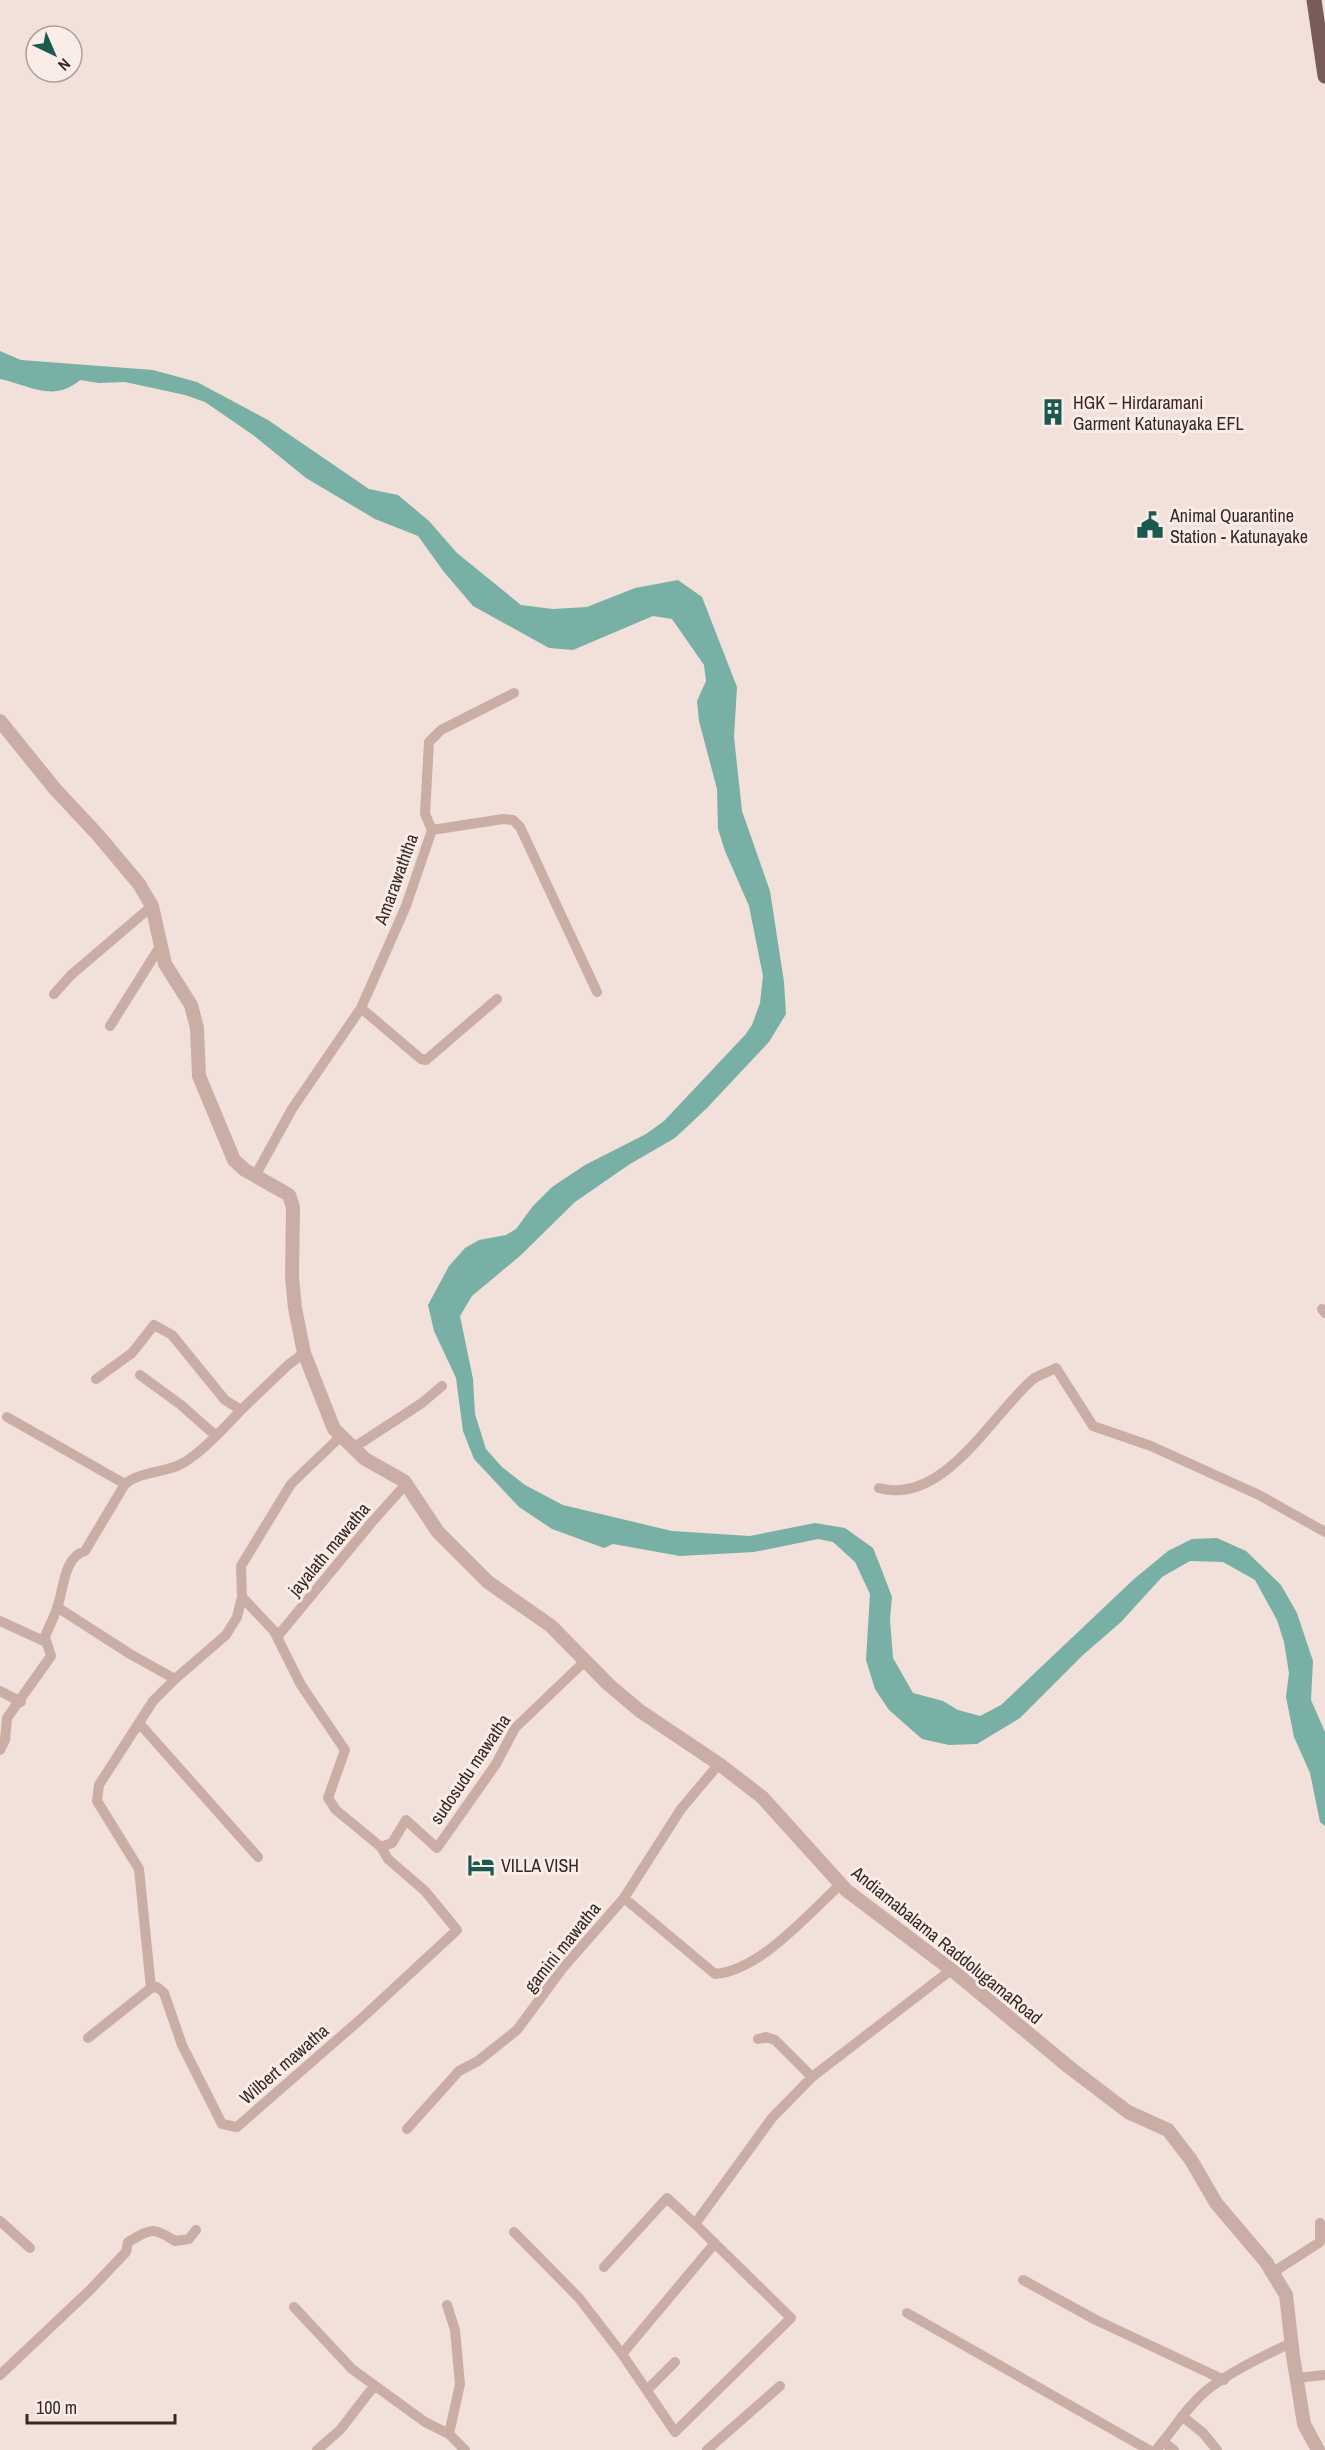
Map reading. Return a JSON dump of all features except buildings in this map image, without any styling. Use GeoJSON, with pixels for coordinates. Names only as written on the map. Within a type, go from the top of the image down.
{"type":"FeatureCollection","features":[{"type":"Feature","properties":{"kind":"main road"},"geometry":{"type":"LineString","coordinates":[[1314,0],[1325,76]]}},
{"type":"Feature","properties":{"kind":"street"},"geometry":{"type":"LineString","coordinates":[[432,830],[425,814],[429,742],[441,730],[514,693]]}},
{"type":"Feature","properties":{"kind":"street","name":"Andiamabalama RaddolugamaRoad"},"geometry":{"type":"LineString","coordinates":[[0,721],[55,789],[118,859],[152,906],[165,964],[191,1005],[197,1028],[199,1076],[234,1160],[255,1176],[289,1195],[293,1207],[294,1298],[304,1353],[334,1429],[365,1459],[406,1484],[438,1532],[488,1582],[551,1626],[585,1661],[640,1711],[719,1764],[762,1797],[841,1884],[1128,2112],[1167,2130],[1191,2160],[1216,2203],[1272,2273],[1286,2295],[1304,2424],[1318,2450]]}},
{"type":"Feature","properties":{"kind":"street","name":"Amarawaththa"},"geometry":{"type":"LineString","coordinates":[[255,1176],[292,1109],[361,1008],[406,906],[432,830],[503,819],[513,820],[520,827],[597,992]]}},
{"type":"Feature","properties":{"kind":"street"},"geometry":{"type":"LineString","coordinates":[[54,994],[71,975],[152,906]]}},
{"type":"Feature","properties":{"kind":"street"},"geometry":{"type":"LineString","coordinates":[[110,1026],[161,945]]}},
{"type":"Feature","properties":{"kind":"street"},"geometry":{"type":"LineString","coordinates":[[361,1008],[421,1059],[426,1060],[497,999]]}},
{"type":"Feature","properties":{"kind":"street"},"geometry":{"type":"LineString","coordinates":[[96,1379],[132,1353],[154,1325],[172,1335],[225,1400],[241,1410]]}},
{"type":"Feature","properties":{"kind":"street"},"geometry":{"type":"LineString","coordinates":[[0,1749],[5,1740],[7,1718],[21,1702],[51,1656],[45,1637],[57,1607],[68,1567],[77,1553],[85,1551],[125,1484],[134,1477],[180,1465],[216,1436],[288,1365],[304,1353]]}},
{"type":"Feature","properties":{"kind":"street"},"geometry":{"type":"LineString","coordinates":[[879,1488],[892,1492],[918,1488],[935,1478],[969,1449],[1033,1379],[1056,1368],[1094,1426],[1151,1446],[1259,1495],[1325,1532]]}},
{"type":"Feature","properties":{"kind":"street"},"geometry":{"type":"LineString","coordinates":[[140,1375],[181,1405],[216,1436]]}},
{"type":"Feature","properties":{"kind":"street"},"geometry":{"type":"LineString","coordinates":[[353,1448],[422,1403],[442,1386]]}},
{"type":"Feature","properties":{"kind":"street"},"geometry":{"type":"LineString","coordinates":[[7,1417],[125,1484]]}},
{"type":"Feature","properties":{"kind":"street"},"geometry":{"type":"LineString","coordinates":[[88,2038],[151,1988],[139,1869],[97,1801],[99,1785],[153,1701],[226,1635],[237,1617],[242,1597],[240,1566],[291,1484],[341,1436]]}},
{"type":"Feature","properties":{"kind":"street","name":"jayalath mawatha"},"geometry":{"type":"LineString","coordinates":[[277,1637],[406,1484]]}},
{"type":"Feature","properties":{"kind":"street"},"geometry":{"type":"LineString","coordinates":[[242,1597],[277,1637],[301,1685],[345,1750],[328,1798],[336,1810],[381,1848]]}},
{"type":"Feature","properties":{"kind":"street"},"geometry":{"type":"LineString","coordinates":[[57,1607],[130,1654],[175,1679]]}},
{"type":"Feature","properties":{"kind":"street"},"geometry":{"type":"LineString","coordinates":[[0,1621],[46,1642]]}},
{"type":"Feature","properties":{"kind":"street","name":"sudosudu mawatha"},"geometry":{"type":"LineString","coordinates":[[381,1848],[392,1843],[406,1820],[437,1848],[496,1764],[515,1728],[585,1661]]}},
{"type":"Feature","properties":{"kind":"street"},"geometry":{"type":"LineString","coordinates":[[0,1692],[21,1702]]}},
{"type":"Feature","properties":{"kind":"street"},"geometry":{"type":"LineString","coordinates":[[139,1723],[258,1857]]}},
{"type":"Feature","properties":{"kind":"street","name":"gamini mawatha"},"geometry":{"type":"LineString","coordinates":[[407,2128],[459,2070],[478,2061],[517,2030],[562,1969],[624,1898],[681,1809],[719,1764]]}},
{"type":"Feature","properties":{"kind":"street","name":"Wilbert mawatha"},"geometry":{"type":"LineString","coordinates":[[151,1988],[157,1987],[164,1993],[182,2045],[222,2124],[237,2127],[362,2018],[457,1930],[425,1891],[388,1859],[381,1848]]}},
{"type":"Feature","properties":{"kind":"street"},"geometry":{"type":"LineString","coordinates":[[624,1898],[715,1974],[728,1973],[769,1950],[841,1884]]}},
{"type":"Feature","properties":{"kind":"street"},"geometry":{"type":"LineString","coordinates":[[696,2224],[772,2118],[812,2077],[951,1971]]}},
{"type":"Feature","properties":{"kind":"street"},"geometry":{"type":"LineString","coordinates":[[758,2039],[766,2037],[775,2040],[812,2077]]}},
{"type":"Feature","properties":{"kind":"street"},"geometry":{"type":"LineString","coordinates":[[514,2232],[579,2298],[622,2354],[675,2432],[790,2318],[667,2198],[604,2267]]}},
{"type":"Feature","properties":{"kind":"street"},"geometry":{"type":"LineString","coordinates":[[0,2221],[30,2248]]}},
{"type":"Feature","properties":{"kind":"street"},"geometry":{"type":"LineString","coordinates":[[1272,2273],[1320,2242],[1320,2223]]}},
{"type":"Feature","properties":{"kind":"street"},"geometry":{"type":"LineString","coordinates":[[1,2374],[98,2282],[126,2252],[128,2242],[150,2230],[158,2230],[175,2241],[189,2239],[196,2230]]}},
{"type":"Feature","properties":{"kind":"street"},"geometry":{"type":"LineString","coordinates":[[622,2354],[715,2243]]}},
{"type":"Feature","properties":{"kind":"street"},"geometry":{"type":"LineString","coordinates":[[1023,2280],[1096,2320],[1224,2380]]}},
{"type":"Feature","properties":{"kind":"street"},"geometry":{"type":"LineString","coordinates":[[447,2306],[455,2330],[460,2385],[449,2434]]}},
{"type":"Feature","properties":{"kind":"street"},"geometry":{"type":"LineString","coordinates":[[294,2307],[352,2369],[425,2422],[449,2434],[465,2450]]}},
{"type":"Feature","properties":{"kind":"street"},"geometry":{"type":"LineString","coordinates":[[907,2313],[1149,2450]]}},
{"type":"Feature","properties":{"kind":"street"},"geometry":{"type":"LineString","coordinates":[[1174,2450],[1160,2446],[1182,2416],[1207,2390],[1269,2353],[1291,2343]]}},
{"type":"Feature","properties":{"kind":"street"},"geometry":{"type":"LineString","coordinates":[[647,2390],[675,2362]]}},
{"type":"Feature","properties":{"kind":"street"},"geometry":{"type":"LineString","coordinates":[[1296,2378],[1325,2375]]}},
{"type":"Feature","properties":{"kind":"street"},"geometry":{"type":"LineString","coordinates":[[317,2450],[340,2430],[374,2386]]}},
{"type":"Feature","properties":{"kind":"street"},"geometry":{"type":"LineString","coordinates":[[707,2450],[780,2386]]}},
{"type":"Feature","properties":{"kind":"street"},"geometry":{"type":"LineString","coordinates":[[1182,2416],[1203,2433],[1217,2450]]}},
{"type":"Feature","properties":{"kind":"water"},"geometry":{"type":"Polygon","coordinates":[[[0,351],[21,360],[153,370],[197,382],[268,420],[369,489],[398,495],[429,521],[457,553],[521,605],[553,609],[587,607],[635,588],[678,580],[702,597],[737,687],[734,737],[742,811],[770,891],[784,982],[786,1014],[769,1042],[707,1108],[675,1138],[630,1164],[575,1202],[521,1255],[472,1296],[460,1316],[473,1379],[475,1414],[486,1449],[502,1467],[525,1485],[563,1505],[672,1531],[750,1536],[815,1523],[845,1528],[873,1548],[892,1597],[890,1619],[893,1658],[913,1693],[943,1701],[958,1710],[980,1716],[1001,1705],[1134,1579],[1168,1551],[1192,1539],[1217,1538],[1246,1551],[1281,1585],[1297,1613],[1313,1661],[1311,1700],[1325,1732],[1325,1826],[1320,1822],[1310,1773],[1294,1737],[1286,1697],[1289,1673],[1284,1642],[1277,1620],[1255,1580],[1223,1562],[1190,1561],[1162,1577],[1121,1622],[1083,1655],[1020,1718],[977,1744],[949,1745],[922,1739],[889,1710],[875,1689],[866,1660],[870,1594],[855,1562],[833,1542],[818,1539],[754,1552],[680,1556],[613,1544],[604,1548],[552,1529],[519,1507],[474,1459],[463,1431],[456,1378],[434,1331],[428,1305],[449,1266],[465,1248],[479,1240],[506,1235],[516,1229],[533,1206],[552,1187],[585,1165],[646,1134],[664,1121],[745,1035],[752,1025],[760,1003],[763,976],[749,906],[718,829],[717,789],[699,721],[697,701],[706,681],[704,665],[672,619],[653,616],[573,650],[549,648],[473,606],[418,536],[375,519],[306,478],[253,435],[205,402],[185,395],[125,382],[99,383],[80,380],[60,390],[31,388],[0,379],[0,351]]]}},
{"type":"Feature","properties":{"kind":"place","name":"HGK – Hirdaramani Garment Katunayaka EFL"},"geometry":{"type":"Point","coordinates":[1053,412]}},
{"type":"Feature","properties":{"kind":"place","name":"Animal Quarantine Station - Katunayake"},"geometry":{"type":"Point","coordinates":[1150,525]}},
{"type":"Feature","properties":{"kind":"place","name":"VILLA VISH"},"geometry":{"type":"Point","coordinates":[481,1865]}}]}
